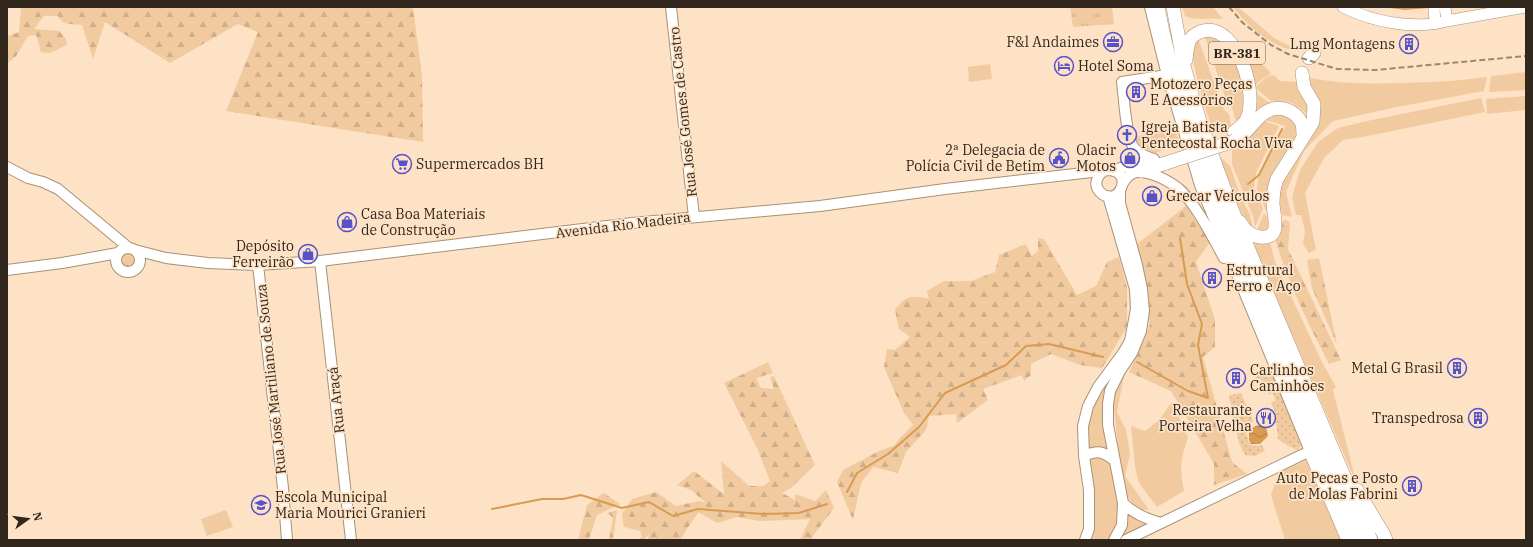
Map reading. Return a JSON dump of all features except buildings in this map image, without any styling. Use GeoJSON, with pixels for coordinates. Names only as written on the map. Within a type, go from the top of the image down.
{"type":"FeatureCollection","features":[{"type":"Feature","properties":{"kind":"highway"},"geometry":{"type":"LineString","coordinates":[[1158,7],[1175,77],[1218,204],[1358,540]]}},
{"type":"Feature","properties":{"kind":"highway","name":"BR-381"},"geometry":{"type":"LineString","coordinates":[[1173,7],[1184,66],[1204,132],[1233,212],[1371,540]]}},
{"type":"Feature","properties":{"kind":"highway","name":"BR-381"},"geometry":{"type":"LineString","coordinates":[[1184,66],[1192,36],[1199,32],[1209,30],[1217,31],[1231,44],[1237,53],[1246,75],[1251,102],[1246,120],[1234,136]]}},
{"type":"Feature","properties":{"kind":"highway"},"geometry":{"type":"LineString","coordinates":[[1233,212],[1242,225],[1256,236],[1265,237],[1271,234],[1274,230],[1276,222],[1273,203],[1273,189],[1277,179],[1313,122],[1314,104],[1304,87],[1302,73]]}},
{"type":"Feature","properties":{"kind":"highway"},"geometry":{"type":"LineString","coordinates":[[1141,170],[1163,159],[1248,131],[1266,112],[1275,109],[1283,109],[1292,112],[1302,126],[1304,137]]}},
{"type":"Feature","properties":{"kind":"highway"},"geometry":{"type":"LineString","coordinates":[[1310,451],[1348,540]]}},
{"type":"Feature","properties":{"kind":"highway"},"geometry":{"type":"LineString","coordinates":[[1336,458],[1380,527],[1386,540]]}},
{"type":"Feature","properties":{"kind":"main road","name":"Rua José Gomes de Castro"},"geometry":{"type":"LineString","coordinates":[[671,7],[694,217]]}},
{"type":"Feature","properties":{"kind":"main road"},"geometry":{"type":"LineString","coordinates":[[1126,540],[1310,451],[1200,185],[1167,75],[1150,7]]}},
{"type":"Feature","properties":{"kind":"main road"},"geometry":{"type":"LineString","coordinates":[[1343,7],[1352,12],[1396,23],[1435,24],[1525,7]]}},
{"type":"Feature","properties":{"kind":"main road"},"geometry":{"type":"LineString","coordinates":[[1434,7],[1435,24]]}},
{"type":"Feature","properties":{"kind":"main road"},"geometry":{"type":"LineString","coordinates":[[1445,7],[1447,21]]}},
{"type":"Feature","properties":{"kind":"main road"},"geometry":{"type":"LineString","coordinates":[[1163,159],[1142,155],[1134,148],[1129,135],[1122,82],[1167,75]]}},
{"type":"Feature","properties":{"kind":"main road","name":"Avenida Rio Madeira"},"geometry":{"type":"LineString","coordinates":[[7,270],[93,258],[124,249],[166,258],[208,263],[258,265],[320,261],[632,223],[820,206],[937,190],[1109,171],[1163,159]]}},
{"type":"Feature","properties":{"kind":"main road"},"geometry":{"type":"LineString","coordinates":[[7,167],[28,178],[43,182],[58,189],[124,249],[139,256],[138,266],[134,270],[127,272],[117,266],[116,259],[124,249]]}},
{"type":"Feature","properties":{"kind":"main road"},"geometry":{"type":"LineString","coordinates":[[1080,173],[1088,176],[1100,192],[1108,196],[1115,196],[1126,178],[1141,170],[1163,178],[1179,189],[1202,219],[1248,301]]}},
{"type":"Feature","properties":{"kind":"main road"},"geometry":{"type":"LineString","coordinates":[[1096,185],[1098,177],[1109,171],[1120,175],[1120,203],[1137,265],[1144,311],[1141,331],[1132,353],[1120,371],[1110,391],[1108,404],[1108,425],[1123,503],[1122,525],[1114,540]]}},
{"type":"Feature","properties":{"kind":"main road"},"geometry":{"type":"LineString","coordinates":[[1085,540],[1089,529],[1089,490],[1084,456],[1083,426],[1088,406],[1098,386],[1123,353],[1130,341],[1136,309],[1135,289],[1108,196]]}},
{"type":"Feature","properties":{"kind":"main road","name":"Avenida Rio Madeira"},"geometry":{"type":"LineString","coordinates":[[93,258],[108,260],[117,266]]}},
{"type":"Feature","properties":{"kind":"main road","name":"Avenida Rio Madeira"},"geometry":{"type":"LineString","coordinates":[[138,266],[148,261],[166,258]]}},
{"type":"Feature","properties":{"kind":"main road","name":"Rua Araçá"},"geometry":{"type":"LineString","coordinates":[[320,261],[351,540]]}},
{"type":"Feature","properties":{"kind":"main road","name":"Rua José Martiliano de Souza"},"geometry":{"type":"LineString","coordinates":[[258,265],[283,488],[287,540]]}},
{"type":"Feature","properties":{"kind":"main road"},"geometry":{"type":"LineString","coordinates":[[1084,456],[1096,451],[1102,452],[1115,461]]}},
{"type":"Feature","properties":{"kind":"main road"},"geometry":{"type":"LineString","coordinates":[[1123,503],[1132,512],[1146,519],[1161,523]]}},
{"type":"Feature","properties":{"kind":"green space"},"geometry":{"type":"Polygon","coordinates":[[[21,7],[412,7],[422,76],[423,142],[226,111],[258,32],[238,24],[170,63],[105,22],[93,59],[82,25],[65,23],[58,16],[44,16],[34,29],[59,31],[66,39],[67,45],[50,53],[41,52],[36,35],[28,36],[16,56],[7,64],[8,36],[19,32],[21,7]]]}},
{"type":"Feature","properties":{"kind":"green space"},"geometry":{"type":"Polygon","coordinates":[[[1070,7],[1112,7],[1114,24],[1073,27],[1070,7]]]}},
{"type":"Feature","properties":{"kind":"green space"},"geometry":{"type":"Polygon","coordinates":[[[1182,7],[1213,7],[1223,19],[1198,19],[1185,16],[1182,7]]]}},
{"type":"Feature","properties":{"kind":"green space"},"geometry":{"type":"Polygon","coordinates":[[[1233,7],[1238,7],[1274,38],[1299,51],[1280,46],[1262,36],[1239,15],[1233,7]]]}},
{"type":"Feature","properties":{"kind":"green space"},"geometry":{"type":"Polygon","coordinates":[[[1204,34],[1218,37],[1230,52],[1243,78],[1246,107],[1237,126],[1232,107],[1228,106],[1204,34]]]}},
{"type":"Feature","properties":{"kind":"green space"},"geometry":{"type":"Polygon","coordinates":[[[1198,38],[1224,110],[1229,114],[1231,126],[1213,131],[1199,86],[1193,59],[1194,42],[1198,38]]]}},
{"type":"Feature","properties":{"kind":"green space"},"geometry":{"type":"Polygon","coordinates":[[[1241,49],[1256,52],[1261,63],[1271,73],[1254,86],[1241,49]]]}},
{"type":"Feature","properties":{"kind":"green space"},"geometry":{"type":"Polygon","coordinates":[[[990,64],[992,79],[969,82],[968,67],[990,64]]]}},
{"type":"Feature","properties":{"kind":"green space"},"geometry":{"type":"Polygon","coordinates":[[[1526,72],[1526,90],[1489,92],[1491,76],[1526,72]]]}},
{"type":"Feature","properties":{"kind":"green space"},"geometry":{"type":"Polygon","coordinates":[[[1274,75],[1280,81],[1298,82],[1311,108],[1310,118],[1302,109],[1290,102],[1271,101],[1255,87],[1268,76],[1274,75]]]}},
{"type":"Feature","properties":{"kind":"green space"},"geometry":{"type":"Polygon","coordinates":[[[1306,77],[1355,83],[1404,83],[1487,77],[1484,91],[1397,107],[1333,121],[1304,151],[1286,192],[1292,217],[1282,215],[1277,189],[1317,126],[1306,77]]]}},
{"type":"Feature","properties":{"kind":"green space"},"geometry":{"type":"Polygon","coordinates":[[[1254,92],[1270,103],[1253,111],[1254,92]]]}},
{"type":"Feature","properties":{"kind":"green space"},"geometry":{"type":"Polygon","coordinates":[[[1526,96],[1526,110],[1487,114],[1486,99],[1526,96]]]}},
{"type":"Feature","properties":{"kind":"green space"},"geometry":{"type":"Polygon","coordinates":[[[1481,98],[1485,112],[1343,140],[1324,158],[1305,193],[1316,250],[1309,253],[1303,244],[1305,231],[1301,215],[1296,215],[1292,197],[1300,170],[1318,142],[1338,128],[1481,98]]]}},
{"type":"Feature","properties":{"kind":"green space"},"geometry":{"type":"Polygon","coordinates":[[[1278,112],[1297,123],[1299,135],[1290,150],[1270,226],[1263,232],[1257,230],[1264,213],[1269,220],[1270,219],[1257,190],[1258,178],[1285,126],[1266,120],[1278,112]]]}},
{"type":"Feature","properties":{"kind":"green space"},"geometry":{"type":"Polygon","coordinates":[[[1264,121],[1279,126],[1256,173],[1254,187],[1263,209],[1255,227],[1253,216],[1232,164],[1232,150],[1264,121]]]}},
{"type":"Feature","properties":{"kind":"green space"},"geometry":{"type":"Polygon","coordinates":[[[1174,126],[1180,144],[1155,153],[1141,145],[1135,137],[1174,126]]]}},
{"type":"Feature","properties":{"kind":"green space"},"geometry":{"type":"Polygon","coordinates":[[[1220,157],[1230,166],[1241,197],[1250,215],[1253,228],[1244,217],[1239,207],[1220,157]]]}},
{"type":"Feature","properties":{"kind":"green space"},"geometry":{"type":"Polygon","coordinates":[[[1186,206],[1210,242],[1196,262],[1215,320],[1215,347],[1203,357],[1232,462],[1247,474],[1214,485],[1214,464],[1171,391],[1129,372],[1150,324],[1137,244],[1186,206]]]}},
{"type":"Feature","properties":{"kind":"green space"},"geometry":{"type":"Polygon","coordinates":[[[1284,219],[1290,222],[1288,249],[1341,360],[1329,364],[1291,284],[1274,235],[1284,219]]]}},
{"type":"Feature","properties":{"kind":"green space"},"geometry":{"type":"Polygon","coordinates":[[[1248,234],[1269,238],[1275,262],[1321,360],[1336,387],[1333,390],[1356,482],[1255,249],[1255,243],[1268,242],[1253,240],[1253,247],[1248,234]]]}},
{"type":"Feature","properties":{"kind":"green space"},"geometry":{"type":"Polygon","coordinates":[[[1038,238],[1044,239],[1077,295],[1096,286],[1107,262],[1119,257],[1127,288],[1127,327],[1102,368],[1080,365],[1051,354],[1031,364],[1031,375],[1024,381],[1022,375],[983,389],[988,400],[957,423],[956,414],[929,416],[926,430],[906,452],[898,473],[873,467],[861,483],[853,520],[837,482],[843,470],[879,451],[895,445],[913,425],[904,413],[884,367],[887,349],[895,350],[910,337],[899,329],[895,310],[903,301],[910,297],[929,299],[927,291],[944,281],[971,281],[995,272],[999,255],[1026,244],[1032,256],[1038,251],[1038,238]]]}},
{"type":"Feature","properties":{"kind":"green space"},"geometry":{"type":"Polygon","coordinates":[[[126,253],[132,253],[136,257],[136,263],[132,267],[126,267],[122,263],[122,257],[126,253]]]}},
{"type":"Feature","properties":{"kind":"green space"},"geometry":{"type":"Polygon","coordinates":[[[1319,258],[1337,345],[1312,288],[1307,260],[1319,258]]]}},
{"type":"Feature","properties":{"kind":"green space"},"geometry":{"type":"Polygon","coordinates":[[[768,362],[773,373],[756,378],[761,388],[774,389],[770,377],[774,376],[815,465],[792,487],[782,493],[795,500],[795,494],[815,501],[826,490],[834,508],[813,536],[812,540],[800,540],[810,519],[759,521],[737,517],[717,523],[698,512],[680,540],[648,540],[649,534],[644,540],[638,540],[642,537],[640,531],[624,527],[622,514],[632,499],[656,492],[676,506],[699,501],[706,503],[691,490],[677,485],[694,471],[724,494],[721,461],[749,486],[763,486],[770,481],[757,448],[724,383],[768,362]]]}},
{"type":"Feature","properties":{"kind":"green space"},"geometry":{"type":"Polygon","coordinates":[[[1118,369],[1111,381],[1110,451],[1086,451],[1086,428],[1095,398],[1118,369]]]}},
{"type":"Feature","properties":{"kind":"green space"},"geometry":{"type":"Polygon","coordinates":[[[1271,370],[1302,445],[1297,450],[1278,439],[1275,412],[1271,403],[1276,401],[1273,393],[1268,395],[1269,388],[1260,379],[1254,377],[1271,370]]]}},
{"type":"Feature","properties":{"kind":"green space"},"geometry":{"type":"Polygon","coordinates":[[[1124,376],[1117,412],[1126,430],[1130,454],[1125,476],[1149,510],[1137,509],[1127,496],[1120,463],[1113,400],[1117,386],[1124,376]]]}},
{"type":"Feature","properties":{"kind":"green space"},"geometry":{"type":"Polygon","coordinates":[[[1241,393],[1253,421],[1246,432],[1249,443],[1253,446],[1262,445],[1265,451],[1255,456],[1245,455],[1239,443],[1229,395],[1241,393]]]}},
{"type":"Feature","properties":{"kind":"green space"},"geometry":{"type":"Polygon","coordinates":[[[1172,402],[1188,437],[1182,464],[1184,491],[1157,507],[1139,483],[1135,467],[1131,426],[1145,431],[1159,420],[1172,402]]]}},
{"type":"Feature","properties":{"kind":"green space"},"geometry":{"type":"Polygon","coordinates":[[[1094,456],[1110,460],[1118,492],[1118,528],[1112,540],[1088,540],[1088,462],[1094,456]]]}},
{"type":"Feature","properties":{"kind":"green space"},"geometry":{"type":"Polygon","coordinates":[[[1307,460],[1341,540],[1285,540],[1271,495],[1279,473],[1307,460]]]}},
{"type":"Feature","properties":{"kind":"green space"},"geometry":{"type":"Polygon","coordinates":[[[604,493],[620,504],[597,515],[589,540],[578,540],[587,505],[604,493]]]}},
{"type":"Feature","properties":{"kind":"green space"},"geometry":{"type":"Polygon","coordinates":[[[226,510],[233,527],[207,536],[201,519],[226,510]]]}},
{"type":"Feature","properties":{"kind":"green space"},"geometry":{"type":"Polygon","coordinates":[[[617,510],[613,540],[609,540],[613,518],[608,513],[617,510]]]}},
{"type":"Feature","properties":{"kind":"green space"},"geometry":{"type":"Polygon","coordinates":[[[1129,513],[1151,527],[1121,540],[1129,513]]]}},
{"type":"Feature","properties":{"kind":"water"},"geometry":{"type":"Polygon","coordinates":[[[1260,425],[1266,427],[1268,436],[1260,444],[1251,444],[1249,440],[1249,431],[1255,426],[1260,425]]]}},
{"type":"Feature","properties":{"kind":"waterway"},"geometry":{"type":"LineString","coordinates":[[1390,7],[1405,9],[1429,7]]}},
{"type":"Feature","properties":{"kind":"waterway"},"geometry":{"type":"LineString","coordinates":[[1248,184],[1259,175],[1282,129]]}},
{"type":"Feature","properties":{"kind":"waterway"},"geometry":{"type":"LineString","coordinates":[[1137,362],[1188,391],[1208,398],[1198,345],[1202,324],[1187,284],[1180,238]]}},
{"type":"Feature","properties":{"kind":"waterway"},"geometry":{"type":"LineString","coordinates":[[847,492],[857,473],[888,454],[919,427],[945,393],[1006,365],[1026,346],[1049,344],[1103,357]]}},
{"type":"Feature","properties":{"kind":"waterway"},"geometry":{"type":"LineString","coordinates":[[492,509],[542,499],[563,499],[581,495],[622,508],[649,502],[673,516],[698,509],[763,514],[799,513],[827,504]]}},
{"type":"Feature","properties":{"kind":"railway"},"geometry":{"type":"LineString","coordinates":[[1229,7],[1243,23],[1271,45],[1288,54],[1337,69],[1375,70],[1526,56]]}},
{"type":"Feature","properties":{"kind":"place","name":"F&l Andaimes"},"geometry":{"type":"Point","coordinates":[1113,42]}},
{"type":"Feature","properties":{"kind":"place","name":"Lmg Montagens"},"geometry":{"type":"Point","coordinates":[1409,44]}},
{"type":"Feature","properties":{"kind":"place","name":"Hotel Soma"},"geometry":{"type":"Point","coordinates":[1064,66]}},
{"type":"Feature","properties":{"kind":"place","name":"Motozero Peças E Acessórios"},"geometry":{"type":"Point","coordinates":[1136,92]}},
{"type":"Feature","properties":{"kind":"place","name":"Igreja Batista Pentecostal Rocha Viva"},"geometry":{"type":"Point","coordinates":[1127,135]}},
{"type":"Feature","properties":{"kind":"place","name":"2ª Delegacia de Polícia Civil de Betim"},"geometry":{"type":"Point","coordinates":[1059,158]}},
{"type":"Feature","properties":{"kind":"place","name":"Olacir Motos"},"geometry":{"type":"Point","coordinates":[1130,158]}},
{"type":"Feature","properties":{"kind":"place","name":"Supermercados BH"},"geometry":{"type":"Point","coordinates":[402,164]}},
{"type":"Feature","properties":{"kind":"place","name":"Grecar Veículos"},"geometry":{"type":"Point","coordinates":[1152,196]}},
{"type":"Feature","properties":{"kind":"place","name":"Casa Boa Materiais de Construção"},"geometry":{"type":"Point","coordinates":[347,222]}},
{"type":"Feature","properties":{"kind":"place","name":"Depósito Ferreirão"},"geometry":{"type":"Point","coordinates":[308,254]}},
{"type":"Feature","properties":{"kind":"place","name":"Estrutural Ferro e Aço"},"geometry":{"type":"Point","coordinates":[1212,278]}},
{"type":"Feature","properties":{"kind":"place","name":"Metal G Brasil"},"geometry":{"type":"Point","coordinates":[1457,368]}},
{"type":"Feature","properties":{"kind":"place","name":"Carlinhos Caminhões"},"geometry":{"type":"Point","coordinates":[1236,378]}},
{"type":"Feature","properties":{"kind":"place","name":"Restaurante Porteira Velha"},"geometry":{"type":"Point","coordinates":[1266,418]}},
{"type":"Feature","properties":{"kind":"place","name":"Transpedrosa"},"geometry":{"type":"Point","coordinates":[1478,418]}},
{"type":"Feature","properties":{"kind":"place","name":"Auto Pecas e Posto de Molas Fabrini"},"geometry":{"type":"Point","coordinates":[1412,486]}},
{"type":"Feature","properties":{"kind":"place","name":"Escola Municipal Maria Mourici Granieri"},"geometry":{"type":"Point","coordinates":[261,505]}}]}
